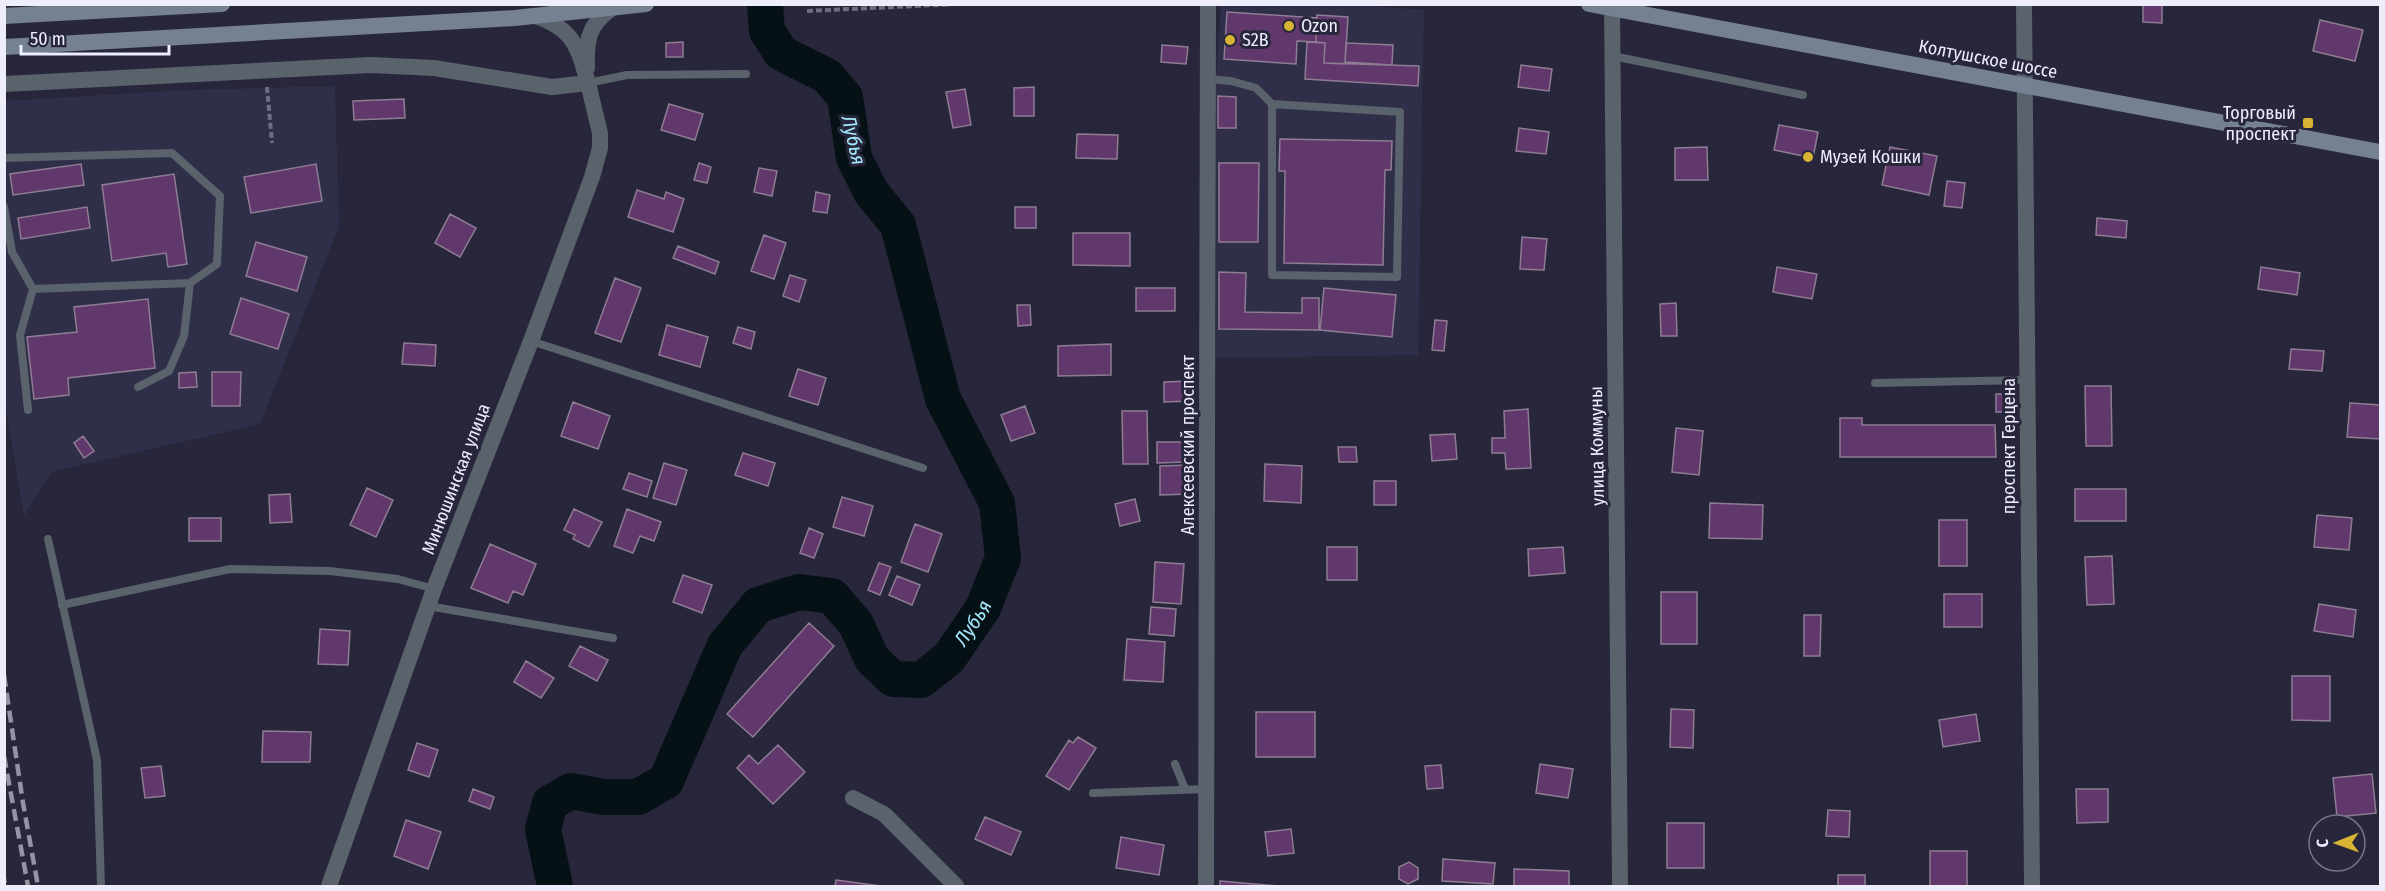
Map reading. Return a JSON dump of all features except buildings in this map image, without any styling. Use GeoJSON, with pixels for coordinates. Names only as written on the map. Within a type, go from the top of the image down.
{"type":"FeatureCollection","features":[{"type":"Feature","properties":{"kind":"main road"},"geometry":{"type":"LineString","coordinates":[[4,16],[222,4]]}},
{"type":"Feature","properties":{"kind":"main road"},"geometry":{"type":"LineString","coordinates":[[4,47],[515,18],[646,4]]}},
{"type":"Feature","properties":{"kind":"main road","name":"Колтушское шоссе"},"geometry":{"type":"LineString","coordinates":[[1589,4],[1612,6],[2380,152]]}},
{"type":"Feature","properties":{"kind":"street","name":"Алексеевский проспект"},"geometry":{"type":"LineString","coordinates":[[1206,886],[1208,4]]}},
{"type":"Feature","properties":{"kind":"street","name":"проспект Герцена"},"geometry":{"type":"LineString","coordinates":[[2024,4],[2032,886]]}},
{"type":"Feature","properties":{"kind":"street","name":"улица Коммуны"},"geometry":{"type":"LineString","coordinates":[[1612,6],[1620,886]]}},
{"type":"Feature","properties":{"kind":"street","name":"Минюшинская улица"},"geometry":{"type":"LineString","coordinates":[[588,83],[589,33],[598,18],[610,9]]}},
{"type":"Feature","properties":{"kind":"street","name":"Минюшинская улица"},"geometry":{"type":"LineString","coordinates":[[329,886],[434,589],[531,341],[592,177],[600,148],[600,133],[580,55],[568,34],[552,22],[535,16]]}},
{"type":"Feature","properties":{"kind":"street"},"geometry":{"type":"LineString","coordinates":[[4,84],[371,65],[434,68],[552,87],[588,83]]}},
{"type":"Feature","properties":{"kind":"street"},"geometry":{"type":"LineString","coordinates":[[854,798],[884,814],[956,886]]}},
{"type":"Feature","properties":{"kind":"lane"},"geometry":{"type":"LineString","coordinates":[[1612,56],[1803,95]]}},
{"type":"Feature","properties":{"kind":"lane"},"geometry":{"type":"LineString","coordinates":[[588,83],[627,75],[746,74]]}},
{"type":"Feature","properties":{"kind":"lane"},"geometry":{"type":"LineString","coordinates":[[1207,79],[1231,81],[1256,88],[1272,104],[1400,112],[1397,277],[1272,275],[1272,104]]}},
{"type":"Feature","properties":{"kind":"lane"},"geometry":{"type":"LineString","coordinates":[[4,158],[172,153],[220,196],[217,264],[190,284],[33,289]]}},
{"type":"Feature","properties":{"kind":"lane"},"geometry":{"type":"LineString","coordinates":[[4,207],[12,252],[33,289],[20,335],[28,410]]}},
{"type":"Feature","properties":{"kind":"lane"},"geometry":{"type":"LineString","coordinates":[[138,387],[169,371],[184,336],[190,284]]}},
{"type":"Feature","properties":{"kind":"lane"},"geometry":{"type":"LineString","coordinates":[[531,341],[923,468]]}},
{"type":"Feature","properties":{"kind":"lane"},"geometry":{"type":"LineString","coordinates":[[1875,382],[2028,380]]}},
{"type":"Feature","properties":{"kind":"lane"},"geometry":{"type":"LineString","coordinates":[[48,539],[97,760],[101,886]]}},
{"type":"Feature","properties":{"kind":"lane"},"geometry":{"type":"LineString","coordinates":[[62,605],[230,569],[330,571],[398,579],[434,589]]}},
{"type":"Feature","properties":{"kind":"lane"},"geometry":{"type":"LineString","coordinates":[[428,606],[613,638]]}},
{"type":"Feature","properties":{"kind":"lane"},"geometry":{"type":"LineString","coordinates":[[1175,764],[1185,789]]}},
{"type":"Feature","properties":{"kind":"lane"},"geometry":{"type":"LineString","coordinates":[[1093,792],[1206,789]]}},
{"type":"Feature","properties":{"kind":"path"},"geometry":{"type":"LineString","coordinates":[[807,11],[958,4]]}},
{"type":"Feature","properties":{"kind":"path"},"geometry":{"type":"LineString","coordinates":[[267,88],[272,143]]}},
{"type":"Feature","properties":{"kind":"path"},"geometry":{"type":"LineString","coordinates":[[4,877],[6,886]]}},
{"type":"Feature","properties":{"kind":"shaded area"},"geometry":{"type":"Polygon","coordinates":[[[1340,4],[1424,10],[1418,355],[1216,358],[1215,95],[1221,5],[1340,4]]]}},
{"type":"Feature","properties":{"kind":"shaded area"},"geometry":{"type":"Polygon","coordinates":[[[335,86],[339,226],[260,424],[51,472],[24,516],[5,404],[4,101],[187,90],[335,86]]]}},
{"type":"Feature","properties":{"kind":"waterway","name":"Лубья"},"geometry":{"type":"LineString","coordinates":[[555,886],[543,829],[550,803],[571,791],[603,797],[638,797],[666,781],[725,645],[758,605],[799,592],[832,596],[856,624],[872,659],[893,679],[921,680],[949,658],[983,608],[1003,558],[997,503],[943,399],[898,225],[871,192],[854,158],[845,97],[827,76],[781,53],[767,31],[765,4]]}},
{"type":"Feature","properties":{"kind":"railway"},"geometry":{"type":"LineString","coordinates":[[4,675],[38,886]]}},
{"type":"Feature","properties":{"kind":"railway"},"geometry":{"type":"LineString","coordinates":[[4,756],[28,886]]}},
{"type":"Feature","properties":{"kind":"place","name":"Ozon"},"geometry":{"type":"Point","coordinates":[1289,26]}},
{"type":"Feature","properties":{"kind":"place","name":"S2B"},"geometry":{"type":"Point","coordinates":[1230,40]}},
{"type":"Feature","properties":{"kind":"place","name":"Торговый проспект"},"geometry":{"type":"Point","coordinates":[2308,123]}},
{"type":"Feature","properties":{"kind":"place","name":"Музей Кошки"},"geometry":{"type":"Point","coordinates":[1808,157]}}]}
